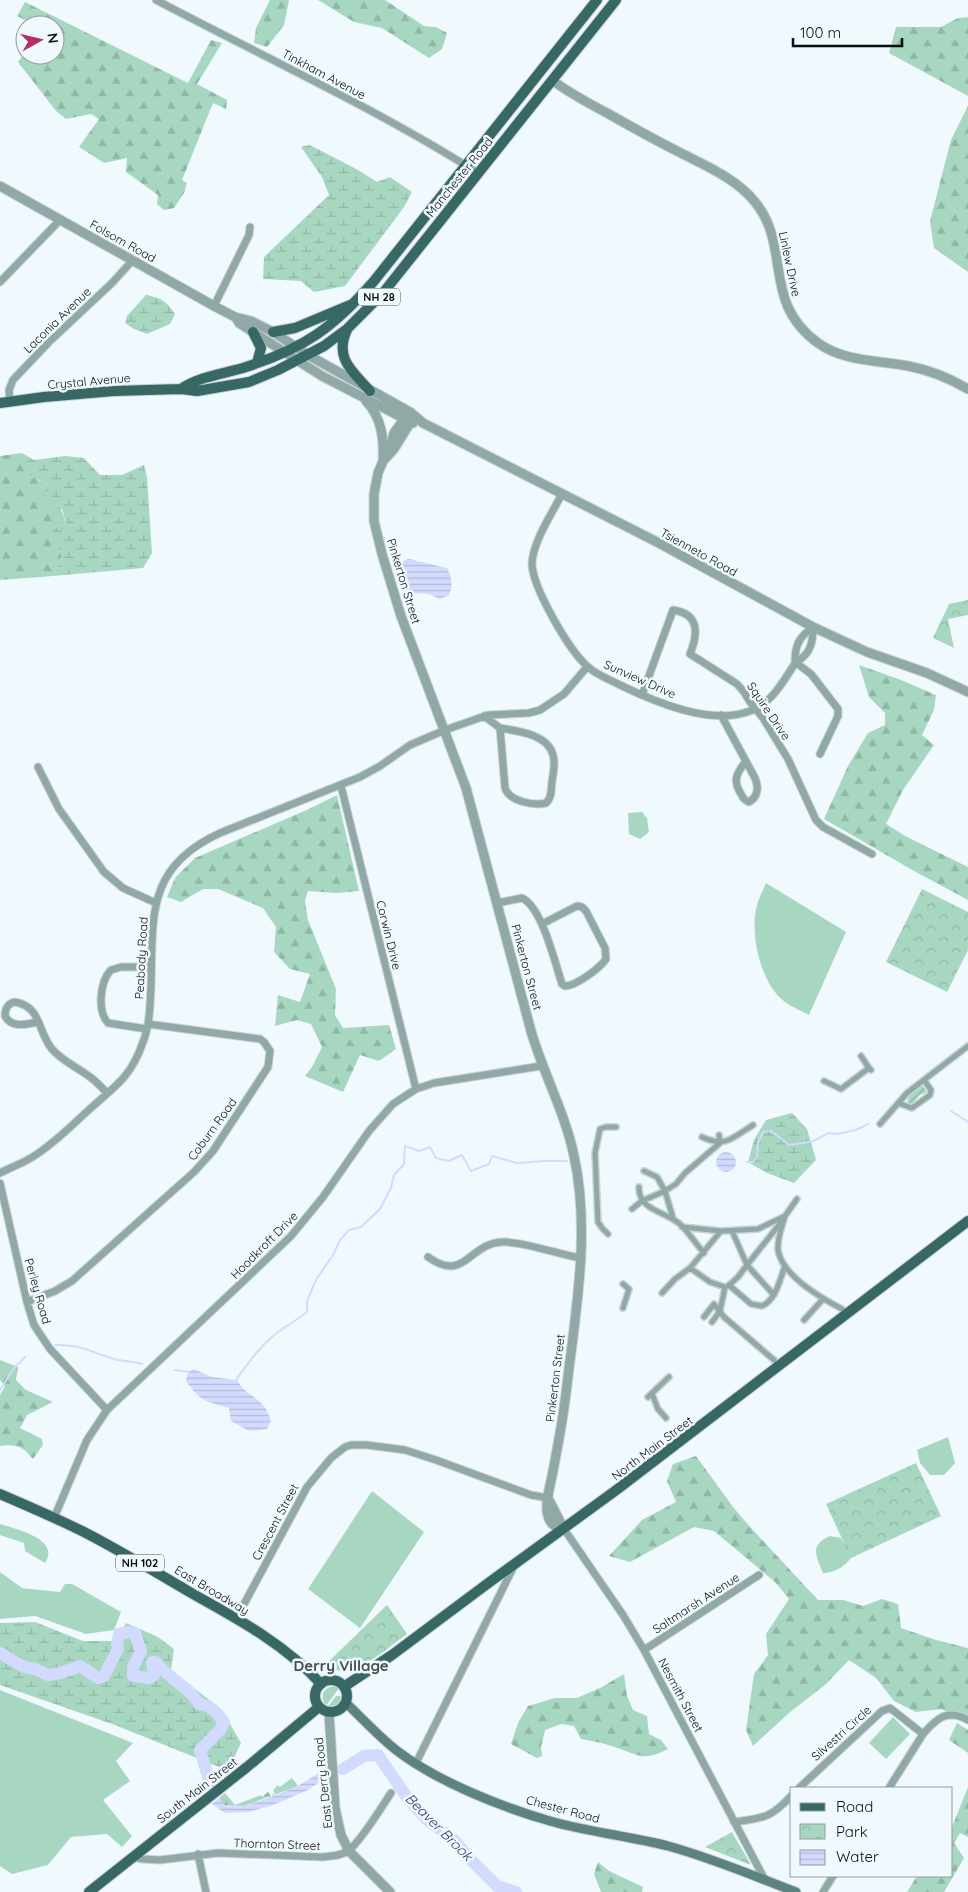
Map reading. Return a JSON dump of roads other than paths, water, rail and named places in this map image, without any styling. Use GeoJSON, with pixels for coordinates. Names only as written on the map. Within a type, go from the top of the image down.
{"type":"FeatureCollection","features":[{"type":"Feature","properties":{"kind":"main road","name":"Manchester Road"},"geometry":{"type":"LineString","coordinates":[[296,347],[340,317],[353,304],[466,166],[597,0]]}},
{"type":"Feature","properties":{"kind":"main road","name":"Manchester Road"},"geometry":{"type":"LineString","coordinates":[[308,355],[348,329],[383,293],[616,0]]}},
{"type":"Feature","properties":{"kind":"main road"},"geometry":{"type":"LineString","coordinates":[[273,332],[294,328],[353,304]]}},
{"type":"Feature","properties":{"kind":"main road"},"geometry":{"type":"LineString","coordinates":[[348,329],[341,344],[344,359],[366,394]]}},
{"type":"Feature","properties":{"kind":"main road"},"geometry":{"type":"LineString","coordinates":[[253,332],[261,348],[257,363]]}},
{"type":"Feature","properties":{"kind":"main road","name":"Crystal Avenue"},"geometry":{"type":"LineString","coordinates":[[181,389],[194,381],[257,363],[296,347]]}},
{"type":"Feature","properties":{"kind":"main road","name":"Crystal Avenue"},"geometry":{"type":"LineString","coordinates":[[5,402],[86,392],[181,389],[197,391],[234,386],[264,376],[308,355]]}},
{"type":"Feature","properties":{"kind":"main road","name":"North Main Street"},"geometry":{"type":"LineString","coordinates":[[345,1686],[392,1655],[564,1529],[968,1221]]}},
{"type":"Feature","properties":{"kind":"main road","name":"East Broadway"},"geometry":{"type":"LineString","coordinates":[[0,1494],[106,1543],[236,1619],[259,1633],[300,1664],[320,1684]]}},
{"type":"Feature","properties":{"kind":"main road"},"geometry":{"type":"LineString","coordinates":[[332,1680],[345,1686],[348,1695],[346,1703],[339,1711],[329,1712],[319,1707],[315,1694],[320,1684],[332,1680]]}},
{"type":"Feature","properties":{"kind":"main road","name":"Chester Road"},"geometry":{"type":"LineString","coordinates":[[346,1703],[396,1749],[448,1781],[531,1815],[695,1854],[796,1892]]}},
{"type":"Feature","properties":{"kind":"main road","name":"South Main Street"},"geometry":{"type":"LineString","coordinates":[[88,1892],[319,1707]]}},
{"type":"Feature","properties":{"kind":"street","name":"Tinkham Avenue"},"geometry":{"type":"LineString","coordinates":[[156,0],[396,124],[478,173]]}},
{"type":"Feature","properties":{"kind":"street","name":"Linlew Drive"},"geometry":{"type":"LineString","coordinates":[[552,80],[610,115],[713,170],[746,192],[759,207],[768,225],[774,245],[781,290],[789,311],[803,331],[819,344],[853,358],[932,372],[968,389]]}},
{"type":"Feature","properties":{"kind":"street","name":"Folsom Road"},"geometry":{"type":"LineString","coordinates":[[0,186],[214,306],[235,317],[251,321],[273,332],[308,355]]}},
{"type":"Feature","properties":{"kind":"street"},"geometry":{"type":"LineString","coordinates":[[0,282],[60,220]]}},
{"type":"Feature","properties":{"kind":"street"},"geometry":{"type":"LineString","coordinates":[[214,306],[249,236],[250,227]]}},
{"type":"Feature","properties":{"kind":"street","name":"Laconia Avenue"},"geometry":{"type":"LineString","coordinates":[[5,402],[13,380],[132,261]]}},
{"type":"Feature","properties":{"kind":"street","name":"Folsom Road"},"geometry":{"type":"LineString","coordinates":[[235,317],[253,332],[298,361]]}},
{"type":"Feature","properties":{"kind":"street","name":"Tsienneto Road"},"geometry":{"type":"LineString","coordinates":[[308,355],[406,421],[423,423]]}},
{"type":"Feature","properties":{"kind":"street","name":"Tsienneto Road"},"geometry":{"type":"LineString","coordinates":[[298,361],[322,376],[410,412],[423,423],[655,541],[813,627],[859,649],[927,673],[968,692]]}},
{"type":"Feature","properties":{"kind":"street"},"geometry":{"type":"LineString","coordinates":[[366,394],[379,420],[385,458]]}},
{"type":"Feature","properties":{"kind":"street","name":"Pinkerton Street"},"geometry":{"type":"LineString","coordinates":[[410,412],[406,421],[394,433],[376,482],[373,499],[376,532],[401,616],[466,788],[541,1066],[567,1129],[577,1169],[582,1215],[580,1258],[565,1397],[546,1510],[548,1517],[555,1526],[564,1529]]}},
{"type":"Feature","properties":{"kind":"street","name":"Sunview Drive"},"geometry":{"type":"LineString","coordinates":[[562,494],[540,538],[532,566],[536,580],[556,623],[572,649],[588,667],[604,677],[642,695],[678,708],[700,713],[738,714],[756,708],[777,690],[795,662],[804,656],[813,640],[813,627]]}},
{"type":"Feature","properties":{"kind":"street","name":"Squire Drive"},"geometry":{"type":"LineString","coordinates":[[642,695],[673,610],[689,617],[696,628],[696,636],[690,654],[737,684],[756,708],[788,759],[816,820],[823,827],[872,854]]}},
{"type":"Feature","properties":{"kind":"street","name":"Sunview Drive"},"geometry":{"type":"LineString","coordinates":[[795,662],[798,643],[802,635],[813,627]]}},
{"type":"Feature","properties":{"kind":"street"},"geometry":{"type":"LineString","coordinates":[[795,662],[811,674],[838,709],[838,716],[820,754]]}},
{"type":"Feature","properties":{"kind":"street","name":"Peabody Road"},"geometry":{"type":"LineString","coordinates":[[0,1173],[25,1162],[44,1150],[107,1093],[130,1069],[139,1052],[147,1026],[152,925],[156,903],[163,883],[181,857],[202,842],[220,833],[341,786],[375,770],[410,745],[445,730],[484,716],[540,710],[564,694],[588,667]]}},
{"type":"Feature","properties":{"kind":"street"},"geometry":{"type":"LineString","coordinates":[[721,715],[746,761],[758,787],[755,797],[749,802],[744,800],[735,782],[736,775],[746,761]]}},
{"type":"Feature","properties":{"kind":"street"},"geometry":{"type":"LineString","coordinates":[[484,716],[500,728],[529,735],[550,748],[554,757],[554,765],[550,799],[546,804],[515,799],[507,793],[500,728]]}},
{"type":"Feature","properties":{"kind":"street"},"geometry":{"type":"LineString","coordinates":[[38,767],[59,809],[104,872],[123,888],[156,903]]}},
{"type":"Feature","properties":{"kind":"street","name":"Corwin Drive"},"geometry":{"type":"LineString","coordinates":[[341,786],[416,1089]]}},
{"type":"Feature","properties":{"kind":"street"},"geometry":{"type":"LineString","coordinates":[[497,903],[524,899],[532,908],[542,924],[562,984],[565,986],[573,985],[605,962],[605,948],[584,908],[577,906],[542,924]]}},
{"type":"Feature","properties":{"kind":"street","name":"Coburn Road"},"geometry":{"type":"LineString","coordinates":[[27,1302],[55,1291],[72,1281],[194,1172],[213,1150],[268,1067],[270,1050],[260,1039],[147,1026],[111,1024],[104,1017],[102,1004],[104,982],[111,970],[121,967],[151,967]]}},
{"type":"Feature","properties":{"kind":"street"},"geometry":{"type":"LineString","coordinates":[[38,1022],[20,1025],[10,1023],[6,1016],[7,1008],[13,1002],[24,1004],[33,1010],[44,1036],[53,1050],[90,1077],[107,1093]]}},
{"type":"Feature","properties":{"kind":"street"},"geometry":{"type":"LineString","coordinates":[[880,1124],[898,1103],[968,1046]]}},
{"type":"Feature","properties":{"kind":"street"},"geometry":{"type":"LineString","coordinates":[[824,1081],[841,1089],[870,1069],[860,1056]]}},
{"type":"Feature","properties":{"kind":"street","name":"Hoodkroft Drive"},"geometry":{"type":"LineString","coordinates":[[54,1518],[87,1440],[107,1410],[291,1236],[323,1197],[377,1120],[393,1104],[416,1089],[442,1081],[541,1066]]}},
{"type":"Feature","properties":{"kind":"street"},"geometry":{"type":"LineString","coordinates":[[898,1103],[912,1108],[930,1094],[931,1090],[924,1080]]}},
{"type":"Feature","properties":{"kind":"street"},"geometry":{"type":"LineString","coordinates":[[702,1137],[720,1143],[727,1142],[753,1125]]}},
{"type":"Feature","properties":{"kind":"street"},"geometry":{"type":"LineString","coordinates":[[608,1234],[598,1222],[595,1148],[600,1129],[606,1126],[616,1127]]}},
{"type":"Feature","properties":{"kind":"street"},"geometry":{"type":"LineString","coordinates":[[719,1135],[720,1143]]}},
{"type":"Feature","properties":{"kind":"street"},"geometry":{"type":"LineString","coordinates":[[632,1209],[642,1201],[676,1184],[685,1173],[720,1143]]}},
{"type":"Feature","properties":{"kind":"street"},"geometry":{"type":"LineString","coordinates":[[644,1171],[657,1177],[665,1191],[673,1218]]}},
{"type":"Feature","properties":{"kind":"street","name":"Perley Road"},"geometry":{"type":"LineString","coordinates":[[0,1183],[34,1325],[46,1345],[107,1410]]}},
{"type":"Feature","properties":{"kind":"street"},"geometry":{"type":"LineString","coordinates":[[639,1188],[642,1201],[652,1209],[673,1218],[704,1253]]}},
{"type":"Feature","properties":{"kind":"street"},"geometry":{"type":"LineString","coordinates":[[712,1322],[720,1311],[727,1286],[747,1266],[797,1199]]}},
{"type":"Feature","properties":{"kind":"street"},"geometry":{"type":"LineString","coordinates":[[682,1226],[732,1231],[758,1228],[786,1216]]}},
{"type":"Feature","properties":{"kind":"street"},"geometry":{"type":"LineString","coordinates":[[786,1216],[778,1242],[780,1256],[785,1266],[823,1299],[842,1309]]}},
{"type":"Feature","properties":{"kind":"street"},"geometry":{"type":"LineString","coordinates":[[662,1293],[675,1279],[690,1268],[721,1231]]}},
{"type":"Feature","properties":{"kind":"street"},"geometry":{"type":"LineString","coordinates":[[732,1231],[747,1266],[774,1295]]}},
{"type":"Feature","properties":{"kind":"street"},"geometry":{"type":"LineString","coordinates":[[428,1256],[440,1265],[448,1267],[458,1265],[489,1244],[506,1242],[580,1258]]}},
{"type":"Feature","properties":{"kind":"street"},"geometry":{"type":"LineString","coordinates":[[690,1268],[710,1282],[727,1286],[755,1306],[766,1305],[774,1295],[785,1266]]}},
{"type":"Feature","properties":{"kind":"street"},"geometry":{"type":"LineString","coordinates":[[623,1284],[629,1289],[623,1308]]}},
{"type":"Feature","properties":{"kind":"street"},"geometry":{"type":"LineString","coordinates":[[804,1320],[823,1299]]}},
{"type":"Feature","properties":{"kind":"street"},"geometry":{"type":"LineString","coordinates":[[704,1317],[714,1304],[724,1317],[774,1360]]}},
{"type":"Feature","properties":{"kind":"street"},"geometry":{"type":"LineString","coordinates":[[666,1418],[650,1395],[668,1377]]}},
{"type":"Feature","properties":{"kind":"street","name":"Crescent Street"},"geometry":{"type":"LineString","coordinates":[[236,1619],[307,1487],[338,1452],[351,1445],[367,1445],[418,1454],[531,1496],[548,1498]]}},
{"type":"Feature","properties":{"kind":"street","name":"Nesmith Street"},"geometry":{"type":"LineString","coordinates":[[564,1529],[623,1615],[644,1650],[765,1880]]}},
{"type":"Feature","properties":{"kind":"street"},"geometry":{"type":"LineString","coordinates":[[416,1763],[515,1564]]}},
{"type":"Feature","properties":{"kind":"street","name":"Saltmarsh Avenue"},"geometry":{"type":"LineString","coordinates":[[644,1650],[759,1576]]}},
{"type":"Feature","properties":{"kind":"street","name":"Silvestri Circle"},"geometry":{"type":"LineString","coordinates":[[800,1787],[884,1710],[890,1708],[894,1710],[923,1734]]}},
{"type":"Feature","properties":{"kind":"street","name":"East Derry Road"},"geometry":{"type":"LineString","coordinates":[[329,1712],[336,1817],[340,1834],[349,1851],[390,1892]]}},
{"type":"Feature","properties":{"kind":"street"},"geometry":{"type":"LineString","coordinates":[[890,1787],[923,1734],[936,1719],[954,1715],[968,1720]]}},
{"type":"Feature","properties":{"kind":"street"},"geometry":{"type":"LineString","coordinates":[[349,1851],[391,1794]]}},
{"type":"Feature","properties":{"kind":"street"},"geometry":{"type":"LineString","coordinates":[[734,1822],[772,1814],[790,1798]]}},
{"type":"Feature","properties":{"kind":"street","name":"Thornton Street"},"geometry":{"type":"LineString","coordinates":[[133,1857],[160,1860],[218,1853],[323,1857],[349,1851]]}},
{"type":"Feature","properties":{"kind":"street"},"geometry":{"type":"LineString","coordinates":[[198,1854],[206,1892]]}},
{"type":"Feature","properties":{"kind":"street"},"geometry":{"type":"LineString","coordinates":[[823,1892],[832,1877]]}},
{"type":"Feature","properties":{"kind":"water"},"geometry":{"type":"Polygon","coordinates":[[[409,559],[447,568],[451,582],[449,595],[440,599],[429,594],[409,593],[403,588],[398,566],[403,561],[409,559]]]}},
{"type":"Feature","properties":{"kind":"water"},"geometry":{"type":"Polygon","coordinates":[[[726,1152],[733,1155],[736,1162],[733,1169],[726,1172],[719,1169],[716,1162],[719,1155],[726,1152]]]}},
{"type":"Feature","properties":{"kind":"water"},"geometry":{"type":"Polygon","coordinates":[[[194,1369],[212,1377],[237,1380],[242,1388],[266,1409],[271,1421],[267,1429],[249,1431],[231,1421],[229,1408],[200,1397],[186,1381],[188,1372],[194,1369]]]}},
{"type":"Feature","properties":{"kind":"water"},"geometry":{"type":"Polygon","coordinates":[[[322,1771],[324,1779],[308,1790],[273,1805],[249,1812],[225,1813],[212,1804],[219,1798],[224,1805],[244,1806],[298,1786],[322,1771]]]}},
{"type":"Feature","properties":{"kind":"waterway"},"geometry":{"type":"LineString","coordinates":[[951,1111],[968,1122]]}},
{"type":"Feature","properties":{"kind":"waterway"},"geometry":{"type":"LineString","coordinates":[[747,1162],[753,1162],[757,1157],[758,1143],[763,1132],[771,1131],[789,1145],[811,1142],[829,1133],[837,1134],[856,1130],[868,1124]]}},
{"type":"Feature","properties":{"kind":"waterway"},"geometry":{"type":"LineString","coordinates":[[236,1380],[268,1340],[307,1312],[307,1301],[316,1280],[333,1255],[340,1240],[349,1230],[361,1227],[380,1209],[391,1188],[394,1175],[404,1164],[405,1146],[419,1151],[430,1147],[436,1158],[449,1161],[462,1155],[471,1171],[489,1164],[492,1156],[517,1163],[567,1161]]}},
{"type":"Feature","properties":{"kind":"waterway"},"geometry":{"type":"LineString","coordinates":[[55,1345],[73,1346],[118,1360],[142,1364]]}},
{"type":"Feature","properties":{"kind":"waterway"},"geometry":{"type":"LineString","coordinates":[[0,1390],[14,1368],[25,1357]]}},
{"type":"Feature","properties":{"kind":"waterway"},"geometry":{"type":"LineString","coordinates":[[175,1370],[189,1372]]}},
{"type":"Feature","properties":{"kind":"waterway","name":"Beaver Brook"},"geometry":{"type":"LineString","coordinates":[[0,1653],[24,1667],[35,1669],[48,1675],[61,1673],[80,1666],[98,1678],[104,1676],[118,1649],[119,1634],[135,1633],[141,1651],[133,1667],[133,1676],[150,1678],[154,1675],[152,1662],[156,1662],[189,1692],[199,1704],[210,1708],[224,1722],[220,1730],[200,1750],[210,1783]]}},
{"type":"Feature","properties":{"kind":"waterway","name":"Beaver Brook"},"geometry":{"type":"LineString","coordinates":[[343,1769],[364,1756],[378,1755],[406,1796],[427,1820],[453,1839],[497,1886],[516,1892]]}},
{"type":"Feature","properties":{"kind":"district","name":"Derry Village"},"geometry":{"type":"Point","coordinates":[341,1665]}}]}
